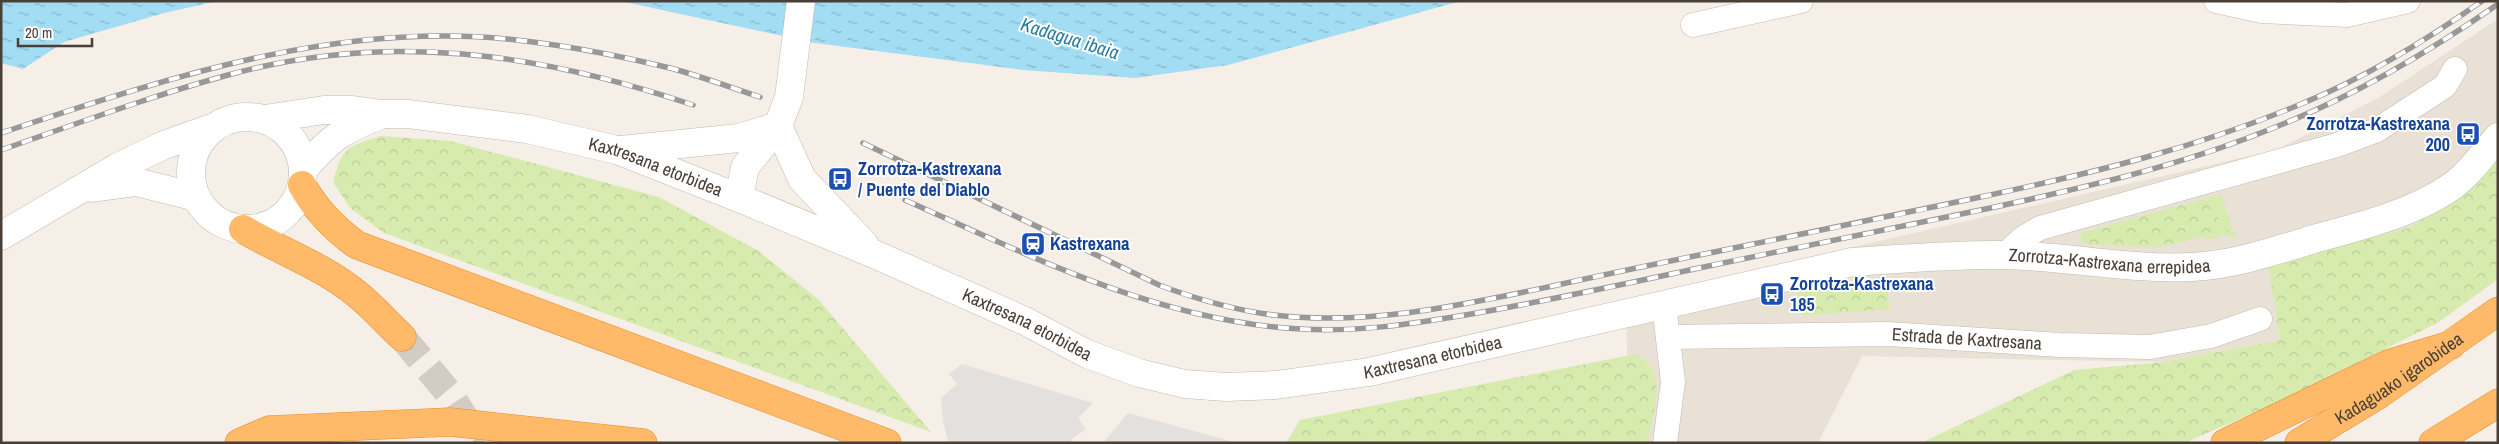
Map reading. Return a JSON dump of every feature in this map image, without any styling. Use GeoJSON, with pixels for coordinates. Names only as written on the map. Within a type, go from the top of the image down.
{"type":"FeatureCollection","features":[{"type":"Feature","properties":{"kind":"highway"},"geometry":{"type":"LineString","coordinates":[[302,178],[314,206],[338,232],[357,245],[887,443]]}},
{"type":"Feature","properties":{"kind":"highway"},"geometry":{"type":"LineString","coordinates":[[243,228],[270,245],[313,266],[356,293],[402,337]]}},
{"type":"Feature","properties":{"kind":"highway","name":"Kadaguako igarobidea"},"geometry":{"type":"LineString","coordinates":[[2299,443],[2382,393],[2498,312]]}},
{"type":"Feature","properties":{"kind":"highway"},"geometry":{"type":"LineString","coordinates":[[2225,443],[2388,364],[2451,345]]}},
{"type":"Feature","properties":{"kind":"highway"},"geometry":{"type":"LineString","coordinates":[[2433,443],[2498,403]]}},
{"type":"Feature","properties":{"kind":"highway"},"geometry":{"type":"LineString","coordinates":[[239,443],[269,430],[450,422],[643,443]]}},
{"type":"Feature","properties":{"kind":"street"},"geometry":{"type":"LineString","coordinates":[[740,198],[745,167],[778,126],[789,97],[802,1]]}},
{"type":"Feature","properties":{"kind":"street"},"geometry":{"type":"LineString","coordinates":[[1693,24],[1801,1]]}},
{"type":"Feature","properties":{"kind":"street"},"geometry":{"type":"LineString","coordinates":[[2216,1],[2262,11],[2347,15],[2408,1]]}},
{"type":"Feature","properties":{"kind":"street"},"geometry":{"type":"LineString","coordinates":[[2005,255],[2023,238],[2040,228],[2337,145],[2377,130],[2445,86],[2455,69]]}},
{"type":"Feature","properties":{"kind":"street","name":"Kaxtresana etorbidea"},"geometry":{"type":"LineString","coordinates":[[265,120],[324,110],[408,114],[527,130],[617,150],[740,198],[874,254],[1024,321],[1087,354],[1139,373],[1185,384],[1226,387],[1276,386],[1369,372],[1690,298]]}},
{"type":"Feature","properties":{"kind":"street","name":"Kaxtresana etorbidea"},"geometry":{"type":"LineString","coordinates":[[302,178],[324,145],[344,130],[382,114]]}},
{"type":"Feature","properties":{"kind":"street"},"geometry":{"type":"LineString","coordinates":[[1,236],[118,167],[164,145],[212,128],[228,119],[247,116],[265,120],[280,127],[292,139],[300,154],[302,178],[296,200],[286,213],[266,225],[243,228],[224,224],[208,213],[196,197],[191,179],[192,160],[199,142],[212,128]]}},
{"type":"Feature","properties":{"kind":"street"},"geometry":{"type":"LineString","coordinates":[[617,150],[739,138],[778,126]]}},
{"type":"Feature","properties":{"kind":"street"},"geometry":{"type":"LineString","coordinates":[[778,126],[802,179],[874,254]]}},
{"type":"Feature","properties":{"kind":"street","name":"Zorrotza-Kastrexana errepidea"},"geometry":{"type":"LineString","coordinates":[[1690,298],[1852,262],[2005,255],[2071,261],[2192,267],[2232,261],[2381,220],[2422,204],[2450,188],[2470,170],[2498,138]]}},
{"type":"Feature","properties":{"kind":"street"},"geometry":{"type":"LineString","coordinates":[[74,193],[105,185],[136,182],[196,197]]}},
{"type":"Feature","properties":{"kind":"street"},"geometry":{"type":"LineString","coordinates":[[1664,304],[1673,382],[1665,443]]}},
{"type":"Feature","properties":{"kind":"street","name":"Estrada de Kaxtresana"},"geometry":{"type":"LineString","coordinates":[[1668,337],[1888,334],[2060,345],[2150,347],[2211,336],[2260,319]]}},
{"type":"Feature","properties":{"kind":"shaded area"},"geometry":{"type":"Polygon","coordinates":[[[2498,19],[2498,156],[2462,196],[2408,228],[2269,264],[2280,340],[2163,362],[1862,356],[1818,443],[1629,443],[1626,299],[2276,150],[2378,98],[2498,19]]]}},
{"type":"Feature","properties":{"kind":"shaded area"},"geometry":{"type":"Polygon","coordinates":[[[962,364],[1093,403],[1078,418],[1086,429],[1072,439],[1071,443],[956,443],[948,441],[943,421],[941,398],[957,384],[949,374],[962,364]]]}},
{"type":"Feature","properties":{"kind":"shaded area"},"geometry":{"type":"Polygon","coordinates":[[[1128,413],[1234,442],[1236,443],[1103,443],[1128,413]]]}},
{"type":"Feature","properties":{"kind":"green space"},"geometry":{"type":"Polygon","coordinates":[[[380,136],[451,141],[659,197],[757,250],[818,299],[931,432],[384,233],[350,208],[333,182],[343,155],[348,150],[353,146],[380,136]]]}},
{"type":"Feature","properties":{"kind":"green space"},"geometry":{"type":"Polygon","coordinates":[[[2498,156],[2498,279],[2439,322],[2279,402],[2184,443],[1921,443],[2074,370],[2163,362],[2280,340],[2268,264],[2408,228],[2462,196],[2498,156]]]}},
{"type":"Feature","properties":{"kind":"green space"},"geometry":{"type":"Polygon","coordinates":[[[2221,194],[2234,234],[2222,228],[2211,197],[2221,194]]]}},
{"type":"Feature","properties":{"kind":"green space"},"geometry":{"type":"Polygon","coordinates":[[[2211,197],[2222,228],[2236,233],[2237,237],[2233,238],[2225,235],[2206,240],[2205,236],[2158,248],[2083,244],[2080,233],[2211,197]]]}},
{"type":"Feature","properties":{"kind":"green space"},"geometry":{"type":"Polygon","coordinates":[[[1886,276],[1890,309],[1802,316],[1797,289],[1886,276]]]}},
{"type":"Feature","properties":{"kind":"green space"},"geometry":{"type":"Polygon","coordinates":[[[1636,354],[1646,361],[1653,371],[1656,382],[1655,406],[1647,443],[1286,443],[1300,420],[1636,354]]]}},
{"type":"Feature","properties":{"kind":"water"},"geometry":{"type":"Polygon","coordinates":[[[1,1],[218,1],[164,13],[64,42],[23,69],[1,63],[1,1]]]}},
{"type":"Feature","properties":{"kind":"water","name":"Kadagua ibaia"},"geometry":{"type":"Polygon","coordinates":[[[620,1],[1461,1],[1228,65],[1135,78],[1023,70],[815,43],[620,1]]]}},
{"type":"Feature","properties":{"kind":"tunnel"},"geometry":{"type":"LineString","coordinates":[[402,337],[448,392],[481,443]]}},
{"type":"Feature","properties":{"kind":"railway"},"geometry":{"type":"LineString","coordinates":[[863,143],[1159,285],[1187,295],[1230,307],[1273,315],[1308,318],[1377,316],[1446,307],[1514,294],[1976,198],[2144,158],[2227,132],[2331,91],[2398,56],[2482,1]]}},
{"type":"Feature","properties":{"kind":"railway"},"geometry":{"type":"LineString","coordinates":[[905,200],[1043,262],[1137,297],[1185,311],[1234,321],[1309,330],[1381,327],[1477,313],[1560,297],[1958,215],[2067,191],[2174,163],[2244,140],[2336,101],[2419,56],[2498,4]]}},
{"type":"Feature","properties":{"kind":"railway"},"geometry":{"type":"LineString","coordinates":[[1,133],[129,92],[258,57],[324,45],[390,38],[457,36],[562,46],[619,56],[674,69],[760,97]]}},
{"type":"Feature","properties":{"kind":"railway"},"geometry":{"type":"LineString","coordinates":[[1,150],[199,83],[288,62],[346,54],[405,51],[462,54],[520,61],[577,72],[693,105]]}},
{"type":"Feature","properties":{"kind":"place","name":"Zorrotza-Kastrexana 200"},"geometry":{"type":"Point","coordinates":[2468,134]}},
{"type":"Feature","properties":{"kind":"place","name":"Zorrotza-Kastrexana / Puente del Diablo"},"geometry":{"type":"Point","coordinates":[840,179]}},
{"type":"Feature","properties":{"kind":"place","name":"Kastrexana"},"geometry":{"type":"Point","coordinates":[1033,244]}},
{"type":"Feature","properties":{"kind":"place","name":"Zorrotza-Kastrexana 185"},"geometry":{"type":"Point","coordinates":[1772,294]}}]}
